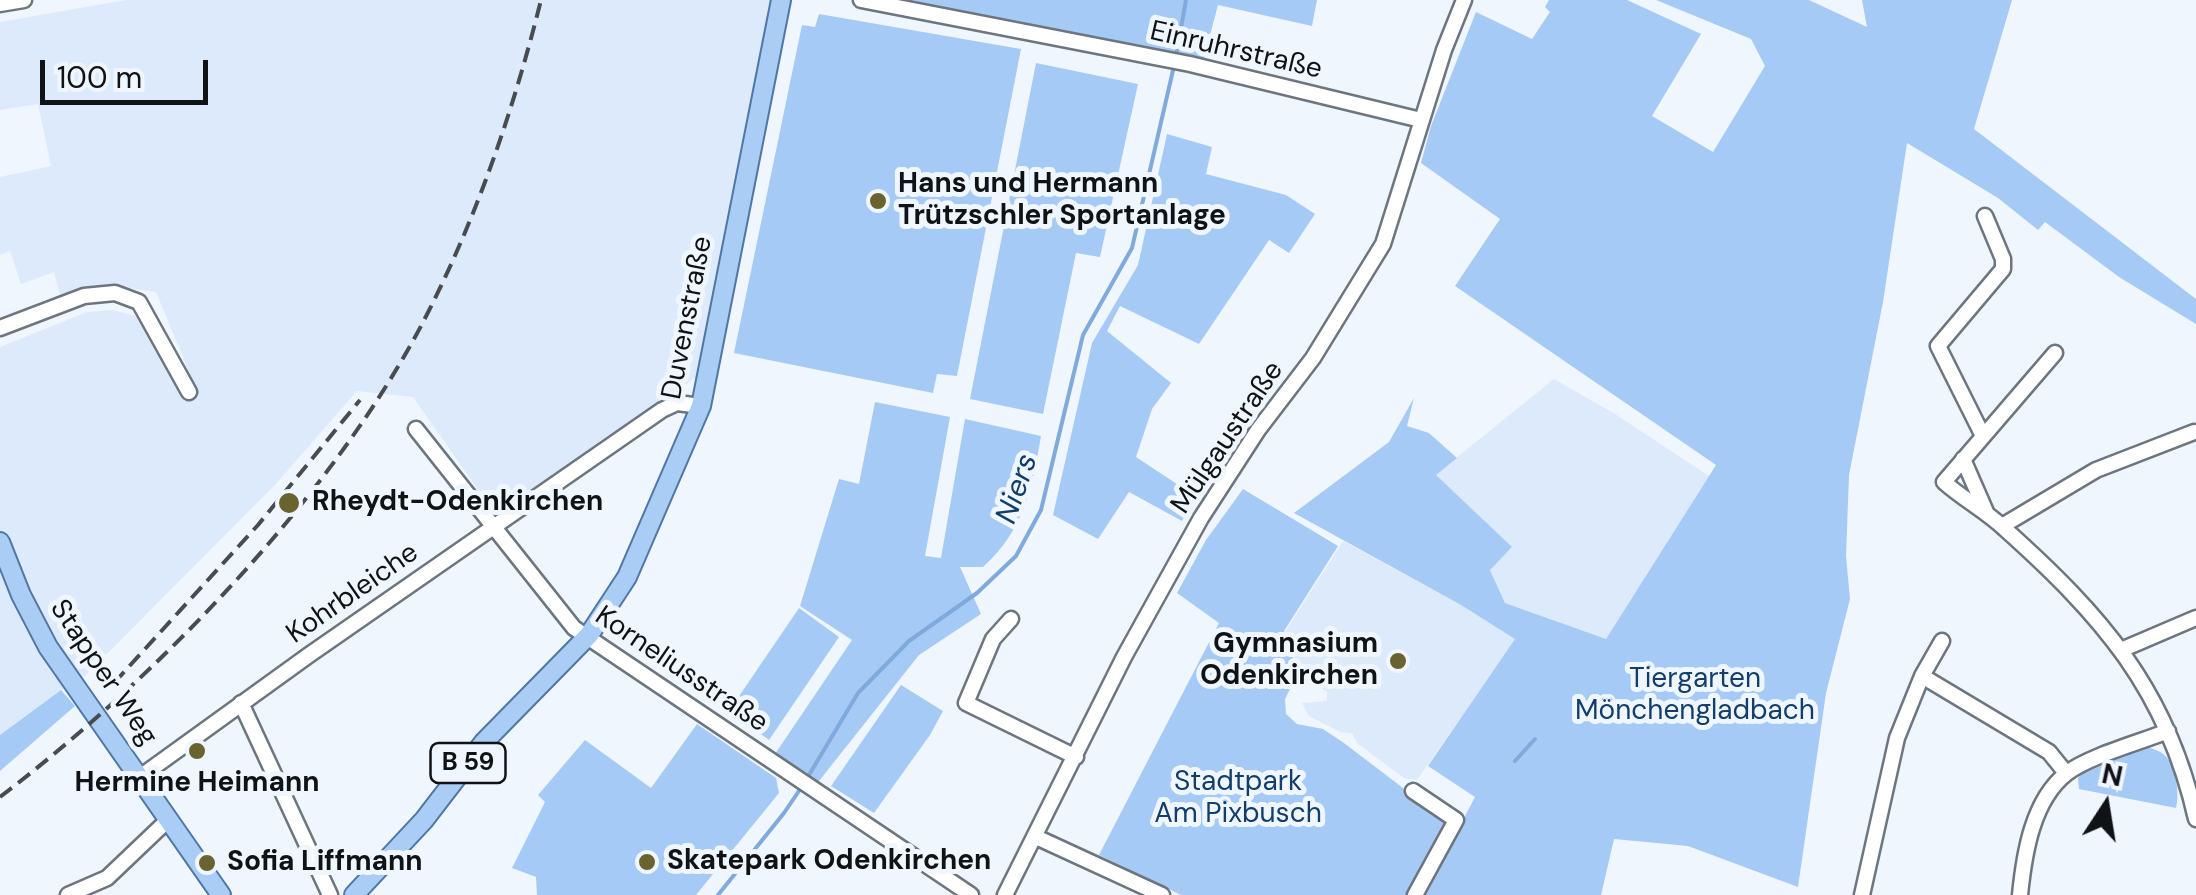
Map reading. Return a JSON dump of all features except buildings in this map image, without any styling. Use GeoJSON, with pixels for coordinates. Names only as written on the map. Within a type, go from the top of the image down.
{"type":"FeatureCollection","features":[{"type":"Feature","properties":{"kind":"main road","name":"Duvenstraße"},"geometry":{"type":"LineString","coordinates":[[359,894],[424,820],[484,742],[589,635],[627,576],[702,406],[782,0]]}},
{"type":"Feature","properties":{"kind":"main road","name":"Stapper Weg"},"geometry":{"type":"LineString","coordinates":[[0,542],[48,647],[221,895]]}},
{"type":"Feature","properties":{"kind":"street"},"geometry":{"type":"LineString","coordinates":[[0,4],[24,0]]}},
{"type":"Feature","properties":{"kind":"street","name":"Einruhrstraße"},"geometry":{"type":"LineString","coordinates":[[862,0],[1186,63],[1421,120]]}},
{"type":"Feature","properties":{"kind":"street","name":"Mülgaustraße"},"geometry":{"type":"LineString","coordinates":[[1005,895],[1124,657],[1222,484],[1313,358],[1372,266],[1398,201],[1421,120],[1464,0]]}},
{"type":"Feature","properties":{"kind":"street"},"geometry":{"type":"LineString","coordinates":[[1982,436],[1938,346],[2002,269],[2002,259],[1985,216]]}},
{"type":"Feature","properties":{"kind":"street"},"geometry":{"type":"LineString","coordinates":[[0,328],[84,296],[115,293],[140,302],[189,392]]}},
{"type":"Feature","properties":{"kind":"street"},"geometry":{"type":"LineString","coordinates":[[2055,352],[1944,482],[2002,526],[2094,614],[2121,650],[2140,676],[2168,731],[2193,792],[2196,819]]}},
{"type":"Feature","properties":{"kind":"street","name":"Kohrbleiche"},"geometry":{"type":"LineString","coordinates":[[140,777],[662,410],[677,402],[702,406]]}},
{"type":"Feature","properties":{"kind":"street","name":"Korneliusstraße"},"geometry":{"type":"LineString","coordinates":[[416,429],[574,628],[971,895]]}},
{"type":"Feature","properties":{"kind":"street"},"geometry":{"type":"LineString","coordinates":[[2002,526],[2096,470],[2194,432]]}},
{"type":"Feature","properties":{"kind":"street"},"geometry":{"type":"LineString","coordinates":[[1964,459],[1988,515]]}},
{"type":"Feature","properties":{"kind":"street"},"geometry":{"type":"LineString","coordinates":[[2121,650],[2196,618]]}},
{"type":"Feature","properties":{"kind":"street"},"geometry":{"type":"LineString","coordinates":[[1011,619],[993,639],[966,704],[1076,757]]}},
{"type":"Feature","properties":{"kind":"street"},"geometry":{"type":"LineString","coordinates":[[1862,895],[1897,738],[1922,676],[1942,641]]}},
{"type":"Feature","properties":{"kind":"street"},"geometry":{"type":"LineString","coordinates":[[1922,676],[2049,752],[2066,773]]}},
{"type":"Feature","properties":{"kind":"street"},"geometry":{"type":"LineString","coordinates":[[242,703],[330,895]]}},
{"type":"Feature","properties":{"kind":"street"},"geometry":{"type":"LineString","coordinates":[[2020,895],[2036,820],[2066,773],[2168,731]]}},
{"type":"Feature","properties":{"kind":"street"},"geometry":{"type":"LineString","coordinates":[[1414,791],[1456,820],[1415,895]]}},
{"type":"Feature","properties":{"kind":"street"},"geometry":{"type":"LineString","coordinates":[[68,895],[106,878],[169,819]]}},
{"type":"Feature","properties":{"kind":"street"},"geometry":{"type":"LineString","coordinates":[[1036,837],[1162,895]]}},
{"type":"Feature","properties":{"kind":"shaded area"},"geometry":{"type":"Polygon","coordinates":[[[126,0],[771,0],[696,377],[495,514],[413,397],[357,391],[274,486],[85,676],[0,735],[0,347],[87,312],[113,310],[135,316],[167,361],[188,369],[156,292],[112,286],[61,298],[54,272],[21,284],[10,251],[0,255],[0,177],[51,166],[38,104],[0,110],[0,22],[126,0]]]}},
{"type":"Feature","properties":{"kind":"shaded area"},"geometry":{"type":"Polygon","coordinates":[[[1554,379],[1709,476],[1606,639],[1505,603],[1490,569],[1512,548],[1435,475],[1554,379]]]}},
{"type":"Feature","properties":{"kind":"shaded area","name":"Gymnasium Odenkirchen"},"geometry":{"type":"Polygon","coordinates":[[[1343,541],[1516,639],[1417,780],[1404,778],[1357,743],[1352,733],[1340,732],[1309,716],[1302,703],[1327,701],[1327,692],[1298,673],[1285,632],[1343,541]]]}},
{"type":"Feature","properties":{"kind":"green space"},"geometry":{"type":"Polygon","coordinates":[[[888,0],[1317,0],[1312,26],[1218,5],[1203,62],[888,0]]]}},
{"type":"Feature","properties":{"kind":"green space"},"geometry":{"type":"Polygon","coordinates":[[[1549,0],[1627,0],[1701,34],[1652,116],[1713,152],[1765,66],[1751,39],[1656,0],[1809,0],[1867,27],[1862,0],[2012,0],[1974,129],[2196,299],[2196,324],[2119,277],[2045,222],[2038,230],[1998,198],[1907,143],[1883,302],[1849,475],[1846,556],[1850,599],[1826,693],[1798,887],[1688,846],[1614,839],[1601,895],[1181,895],[1099,855],[1219,623],[1177,593],[1206,540],[1243,489],[1338,546],[1284,631],[1298,673],[1285,699],[1286,714],[1297,724],[1323,729],[1424,804],[1463,820],[1475,797],[1428,766],[1515,639],[1294,513],[1389,442],[1414,398],[1407,426],[1429,433],[1457,458],[1436,475],[1512,547],[1490,570],[1505,603],[1606,639],[1716,465],[1455,286],[1500,219],[1421,163],[1431,126],[1476,12],[1532,39],[1550,12],[1545,7],[1549,0]]]}},
{"type":"Feature","properties":{"kind":"green space","name":"Hans und Hermann Trützschler Sportanlage"},"geometry":{"type":"Polygon","coordinates":[[[819,14],[1021,49],[957,376],[937,374],[933,393],[734,353],[802,25],[815,27],[819,14]]]}},
{"type":"Feature","properties":{"kind":"green space"},"geometry":{"type":"Polygon","coordinates":[[[1036,63],[1138,84],[1100,257],[1076,253],[1043,414],[970,399],[1036,63]]]}},
{"type":"Feature","properties":{"kind":"green space"},"geometry":{"type":"Polygon","coordinates":[[[1167,134],[1212,147],[1206,174],[1286,195],[1315,214],[1289,253],[1269,240],[1199,344],[1120,306],[1107,331],[1171,383],[1152,409],[1136,457],[1195,496],[1182,521],[1129,492],[1098,539],[1053,515],[1092,343],[1138,265],[1167,134]]]}},
{"type":"Feature","properties":{"kind":"green space"},"geometry":{"type":"Polygon","coordinates":[[[875,402],[950,417],[925,556],[941,558],[965,419],[1041,436],[1030,491],[1008,538],[983,567],[960,567],[981,614],[919,655],[815,786],[773,757],[852,640],[800,606],[839,479],[859,484],[875,402]]]}},
{"type":"Feature","properties":{"kind":"green space"},"geometry":{"type":"Polygon","coordinates":[[[799,608],[839,637],[769,740],[729,711],[799,608]]]}},
{"type":"Feature","properties":{"kind":"green space"},"geometry":{"type":"Polygon","coordinates":[[[901,685],[943,711],[874,813],[831,786],[901,685]]]}},
{"type":"Feature","properties":{"kind":"green space"},"geometry":{"type":"Polygon","coordinates":[[[61,690],[75,706],[0,771],[0,735],[61,690]]]}},
{"type":"Feature","properties":{"kind":"green space"},"geometry":{"type":"Polygon","coordinates":[[[697,724],[776,778],[779,793],[696,895],[537,895],[536,877],[512,868],[545,802],[538,795],[585,740],[651,788],[697,724]]]}},
{"type":"Feature","properties":{"kind":"green space"},"geometry":{"type":"Polygon","coordinates":[[[2147,746],[2171,763],[2177,787],[2176,808],[2079,789],[2078,778],[2082,774],[2147,746]]]}},
{"type":"Feature","properties":{"kind":"waterway","name":"Niers"},"geometry":{"type":"LineString","coordinates":[[1176,56],[1186,0]]}},
{"type":"Feature","properties":{"kind":"waterway","name":"Niers"},"geometry":{"type":"LineString","coordinates":[[806,780],[858,693],[909,641],[977,593],[1016,556],[1041,510],[1083,335],[1132,248],[1174,66]]}},
{"type":"Feature","properties":{"kind":"waterway"},"geometry":{"type":"LineString","coordinates":[[1515,761],[1535,739]]}},
{"type":"Feature","properties":{"kind":"waterway","name":"Niers"},"geometry":{"type":"LineString","coordinates":[[718,895],[801,788]]}},
{"type":"Feature","properties":{"kind":"railway"},"geometry":{"type":"LineString","coordinates":[[0,797],[119,697],[234,582],[338,457],[383,392],[441,287],[475,207],[505,125],[541,0]]}},
{"type":"Feature","properties":{"kind":"railway"},"geometry":{"type":"LineString","coordinates":[[114,683],[258,525],[360,400]]}},
{"type":"Feature","properties":{"kind":"place","name":"Hans und Hermann Trützschler Sportanlage"},"geometry":{"type":"Point","coordinates":[878,201]}},
{"type":"Feature","properties":{"kind":"place","name":"Rheydt-Odenkirchen"},"geometry":{"type":"Point","coordinates":[289,503]}},
{"type":"Feature","properties":{"kind":"place","name":"Gymnasium Odenkirchen"},"geometry":{"type":"Point","coordinates":[1398,661]}},
{"type":"Feature","properties":{"kind":"place","name":"Hermine Heimann"},"geometry":{"type":"Point","coordinates":[197,751]}},
{"type":"Feature","properties":{"kind":"place","name":"Skatepark Odenkirchen"},"geometry":{"type":"Point","coordinates":[647,862]}},
{"type":"Feature","properties":{"kind":"place","name":"Sofia Liffmann"},"geometry":{"type":"Point","coordinates":[207,863]}},
{"type":"Feature","properties":{"kind":"park label","name":"Tiergarten Mönchengladbach"},"geometry":{"type":"Point","coordinates":[1695,696]}},
{"type":"Feature","properties":{"kind":"park label","name":"Stadtpark Am Pixbusch"},"geometry":{"type":"Point","coordinates":[1238,799]}}]}
